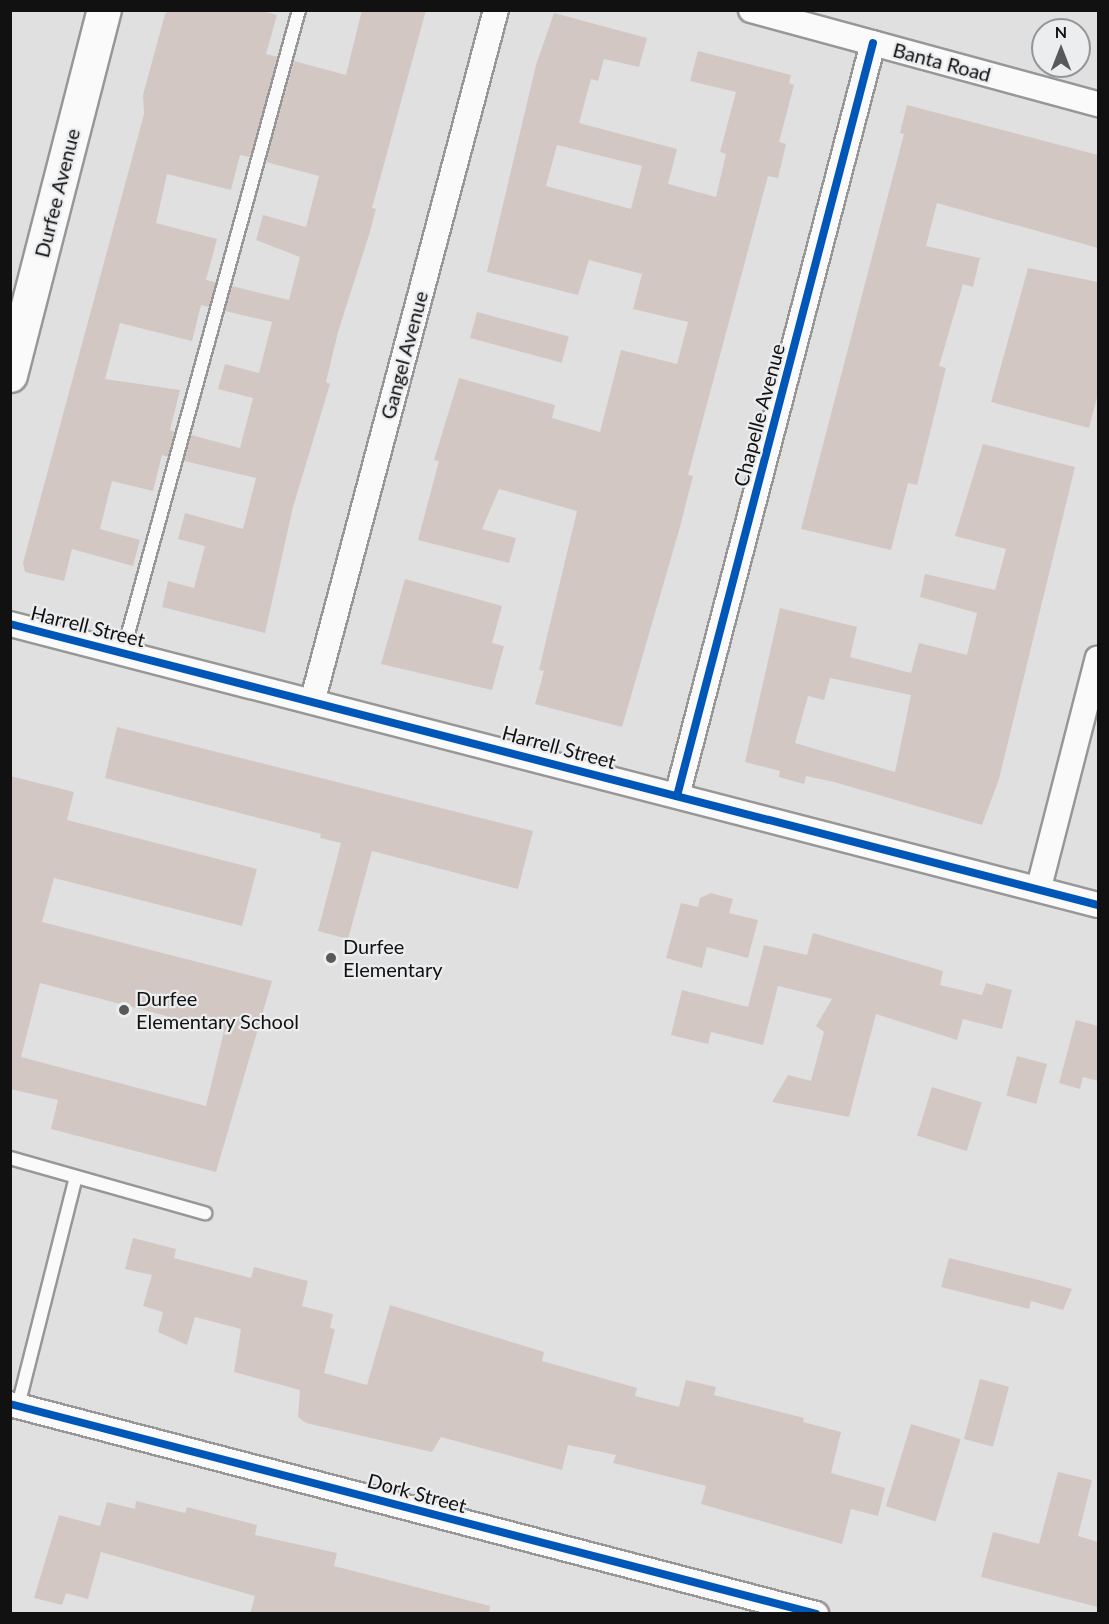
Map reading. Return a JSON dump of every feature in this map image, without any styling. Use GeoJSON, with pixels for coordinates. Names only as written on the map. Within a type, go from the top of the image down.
{"type":"FeatureCollection","features":[{"type":"Feature","properties":{"kind":"street","name":"Durfee Avenue"},"geometry":{"type":"LineString","coordinates":[[10,375],[104,10]]}},
{"type":"Feature","properties":{"kind":"street","name":"Gangel Avenue"},"geometry":{"type":"LineString","coordinates":[[313,699],[496,10]]}},
{"type":"Feature","properties":{"kind":"street","name":"Banta Road"},"geometry":{"type":"LineString","coordinates":[[751,10],[1098,104]]}},
{"type":"Feature","properties":{"kind":"street","name":"Chapelle Avenue"},"geometry":{"type":"LineString","coordinates":[[677,796],[873,42]]}},
{"type":"Feature","properties":{"kind":"street","name":"Harrell Street"},"geometry":{"type":"LineString","coordinates":[[10,624],[313,699],[677,796],[1039,887],[1098,905]]}},
{"type":"Feature","properties":{"kind":"street"},"geometry":{"type":"LineString","coordinates":[[1039,887],[1098,658]]}},
{"type":"Feature","properties":{"kind":"street","name":"Dork Street"},"geometry":{"type":"LineString","coordinates":[[14,1405],[816,1614]]}},
{"type":"Feature","properties":{"kind":"lane"},"geometry":{"type":"LineString","coordinates":[[123,652],[299,10]]}},
{"type":"Feature","properties":{"kind":"lane"},"geometry":{"type":"LineString","coordinates":[[10,1158],[205,1213]]}},
{"type":"Feature","properties":{"kind":"lane"},"geometry":{"type":"LineString","coordinates":[[14,1405],[76,1177]]}},
{"type":"Feature","properties":{"kind":"building"},"geometry":{"type":"Polygon","coordinates":[[[170,10],[259,10],[277,15],[266,54],[278,57],[250,157],[240,155],[231,190],[167,174],[156,223],[217,239],[206,280],[216,282],[209,307],[201,305],[192,341],[120,323],[105,379],[180,390],[170,430],[175,432],[168,457],[162,455],[153,491],[112,481],[100,529],[140,540],[133,566],[72,549],[64,581],[25,572],[23,563],[144,114],[143,95],[165,14],[170,10]]]}},
{"type":"Feature","properties":{"kind":"building"},"geometry":{"type":"Polygon","coordinates":[[[362,10],[426,10],[372,208],[376,209],[369,235],[338,332],[326,382],[330,384],[293,507],[265,633],[162,607],[168,581],[194,588],[205,546],[178,539],[185,513],[243,529],[256,478],[184,461],[191,435],[240,448],[253,398],[218,389],[225,364],[259,373],[272,322],[225,311],[232,286],[289,300],[300,257],[256,240],[263,215],[306,227],[319,176],[266,162],[294,61],[346,75],[362,10]]]}},
{"type":"Feature","properties":{"kind":"building"},"geometry":{"type":"Polygon","coordinates":[[[554,13],[647,38],[639,67],[604,59],[598,81],[591,79],[579,123],[677,149],[668,184],[716,197],[726,154],[720,152],[736,92],[690,81],[698,51],[791,75],[789,83],[794,85],[779,142],[786,144],[778,178],[768,176],[688,475],[693,476],[680,527],[622,727],[535,704],[544,671],[539,670],[577,511],[499,489],[482,529],[516,538],[509,563],[418,540],[439,461],[434,460],[459,378],[555,405],[552,418],[600,432],[621,350],[677,364],[688,322],[633,309],[642,274],[589,260],[578,295],[487,272],[536,65],[554,13]],[[557,145],[546,186],[631,209],[642,166],[557,145]]]}},
{"type":"Feature","properties":{"kind":"building"},"geometry":{"type":"Polygon","coordinates":[[[907,105],[1098,155],[1098,248],[937,203],[926,246],[980,258],[973,287],[963,284],[939,366],[946,368],[917,485],[908,483],[891,550],[801,529],[904,134],[900,133],[907,105]]]}},
{"type":"Feature","properties":{"kind":"building"},"geometry":{"type":"Polygon","coordinates":[[[1028,268],[1098,282],[1098,394],[1089,428],[991,402],[1028,268]]]}},
{"type":"Feature","properties":{"kind":"building"},"geometry":{"type":"Polygon","coordinates":[[[477,312],[569,337],[562,363],[470,338],[477,312]]]}},
{"type":"Feature","properties":{"kind":"building"},"geometry":{"type":"Polygon","coordinates":[[[983,444],[1075,467],[999,779],[982,825],[834,782],[806,776],[804,784],[779,777],[780,771],[745,762],[780,608],[857,627],[850,657],[911,673],[919,643],[967,655],[977,613],[920,597],[925,574],[995,590],[1006,549],[955,536],[983,444]],[[830,678],[824,700],[808,696],[795,743],[895,772],[911,695],[830,678]]]}},
{"type":"Feature","properties":{"kind":"building"},"geometry":{"type":"Polygon","coordinates":[[[405,579],[502,606],[492,643],[504,646],[492,690],[381,664],[405,579]]]}},
{"type":"Feature","properties":{"kind":"building"},"geometry":{"type":"Polygon","coordinates":[[[117,727],[533,831],[518,889],[372,851],[348,939],[318,931],[341,843],[320,838],[321,834],[105,778],[117,727]]]}},
{"type":"Feature","properties":{"kind":"building"},"geometry":{"type":"Polygon","coordinates":[[[10,776],[74,792],[67,820],[257,869],[242,926],[54,878],[42,922],[272,981],[216,1172],[51,1129],[58,1100],[10,1089],[10,776]],[[40,983],[21,1057],[206,1106],[224,1031],[40,983]]]}},
{"type":"Feature","properties":{"kind":"building"},"geometry":{"type":"Polygon","coordinates":[[[711,893],[733,899],[729,913],[758,920],[748,958],[707,947],[702,968],[666,958],[681,903],[698,907],[700,898],[711,893]]]}},
{"type":"Feature","properties":{"kind":"building"},"geometry":{"type":"Polygon","coordinates":[[[813,933],[943,971],[940,985],[982,995],[986,983],[1012,990],[1002,1029],[963,1019],[957,1040],[876,1014],[849,1117],[772,1102],[788,1075],[811,1081],[824,1032],[816,1026],[832,999],[778,986],[763,1045],[711,1032],[708,1044],[671,1035],[682,990],[748,1007],[764,945],[807,955],[813,933]]]}},
{"type":"Feature","properties":{"kind":"building"},"geometry":{"type":"Polygon","coordinates":[[[1076,1020],[1098,1026],[1098,1081],[1083,1077],[1080,1089],[1059,1083],[1076,1020]]]}},
{"type":"Feature","properties":{"kind":"building"},"geometry":{"type":"Polygon","coordinates":[[[1017,1056],[1047,1064],[1036,1104],[1006,1096],[1017,1056]]]}},
{"type":"Feature","properties":{"kind":"building"},"geometry":{"type":"Polygon","coordinates":[[[932,1087],[982,1102],[967,1151],[917,1136],[932,1087]]]}},
{"type":"Feature","properties":{"kind":"building"},"geometry":{"type":"Polygon","coordinates":[[[133,1238],[176,1249],[174,1258],[251,1278],[254,1267],[308,1281],[302,1306],[333,1314],[330,1328],[335,1329],[324,1373],[367,1385],[390,1305],[544,1352],[542,1361],[637,1388],[635,1396],[679,1407],[686,1380],[716,1387],[714,1395],[804,1418],[803,1422],[841,1432],[831,1473],[885,1488],[878,1516],[851,1509],[842,1544],[701,1504],[706,1486],[613,1463],[616,1455],[568,1445],[562,1470],[441,1437],[432,1452],[306,1423],[298,1417],[300,1390],[234,1372],[241,1329],[195,1317],[187,1345],[158,1332],[163,1312],[143,1306],[152,1275],[125,1269],[133,1238]]]}},
{"type":"Feature","properties":{"kind":"building"},"geometry":{"type":"Polygon","coordinates":[[[949,1258],[1072,1289],[1063,1310],[1031,1301],[1029,1309],[941,1287],[949,1258]]]}},
{"type":"Feature","properties":{"kind":"building"},"geometry":{"type":"Polygon","coordinates":[[[980,1379],[1009,1387],[993,1447],[964,1439],[980,1379]]]}},
{"type":"Feature","properties":{"kind":"building"},"geometry":{"type":"Polygon","coordinates":[[[911,1424],[961,1439],[936,1521],[886,1506],[911,1424]]]}},
{"type":"Feature","properties":{"kind":"building"},"geometry":{"type":"Polygon","coordinates":[[[1058,1472],[1092,1480],[1078,1536],[1098,1542],[1098,1607],[981,1577],[993,1532],[1039,1544],[1058,1472]]]}},
{"type":"Feature","properties":{"kind":"building"},"geometry":{"type":"Polygon","coordinates":[[[136,1501],[185,1513],[187,1507],[257,1525],[255,1535],[337,1553],[334,1566],[490,1606],[489,1614],[250,1614],[255,1596],[101,1552],[88,1599],[66,1593],[62,1605],[34,1598],[59,1515],[100,1526],[107,1502],[135,1509],[136,1501]]]}},
{"type":"Feature","properties":{"kind":"cycle path"},"geometry":{"type":"LineString","coordinates":[[677,796],[873,43]]}},
{"type":"Feature","properties":{"kind":"cycle path"},"geometry":{"type":"LineString","coordinates":[[10,624],[1098,905]]}},
{"type":"Feature","properties":{"kind":"cycle path"},"geometry":{"type":"LineString","coordinates":[[10,1404],[816,1614]]}},
{"type":"Feature","properties":{"kind":"place","name":"Durfee Elementary"},"geometry":{"type":"Point","coordinates":[331,958]}},
{"type":"Feature","properties":{"kind":"place","name":"Durfee Elementary School"},"geometry":{"type":"Point","coordinates":[124,1010]}}]}
